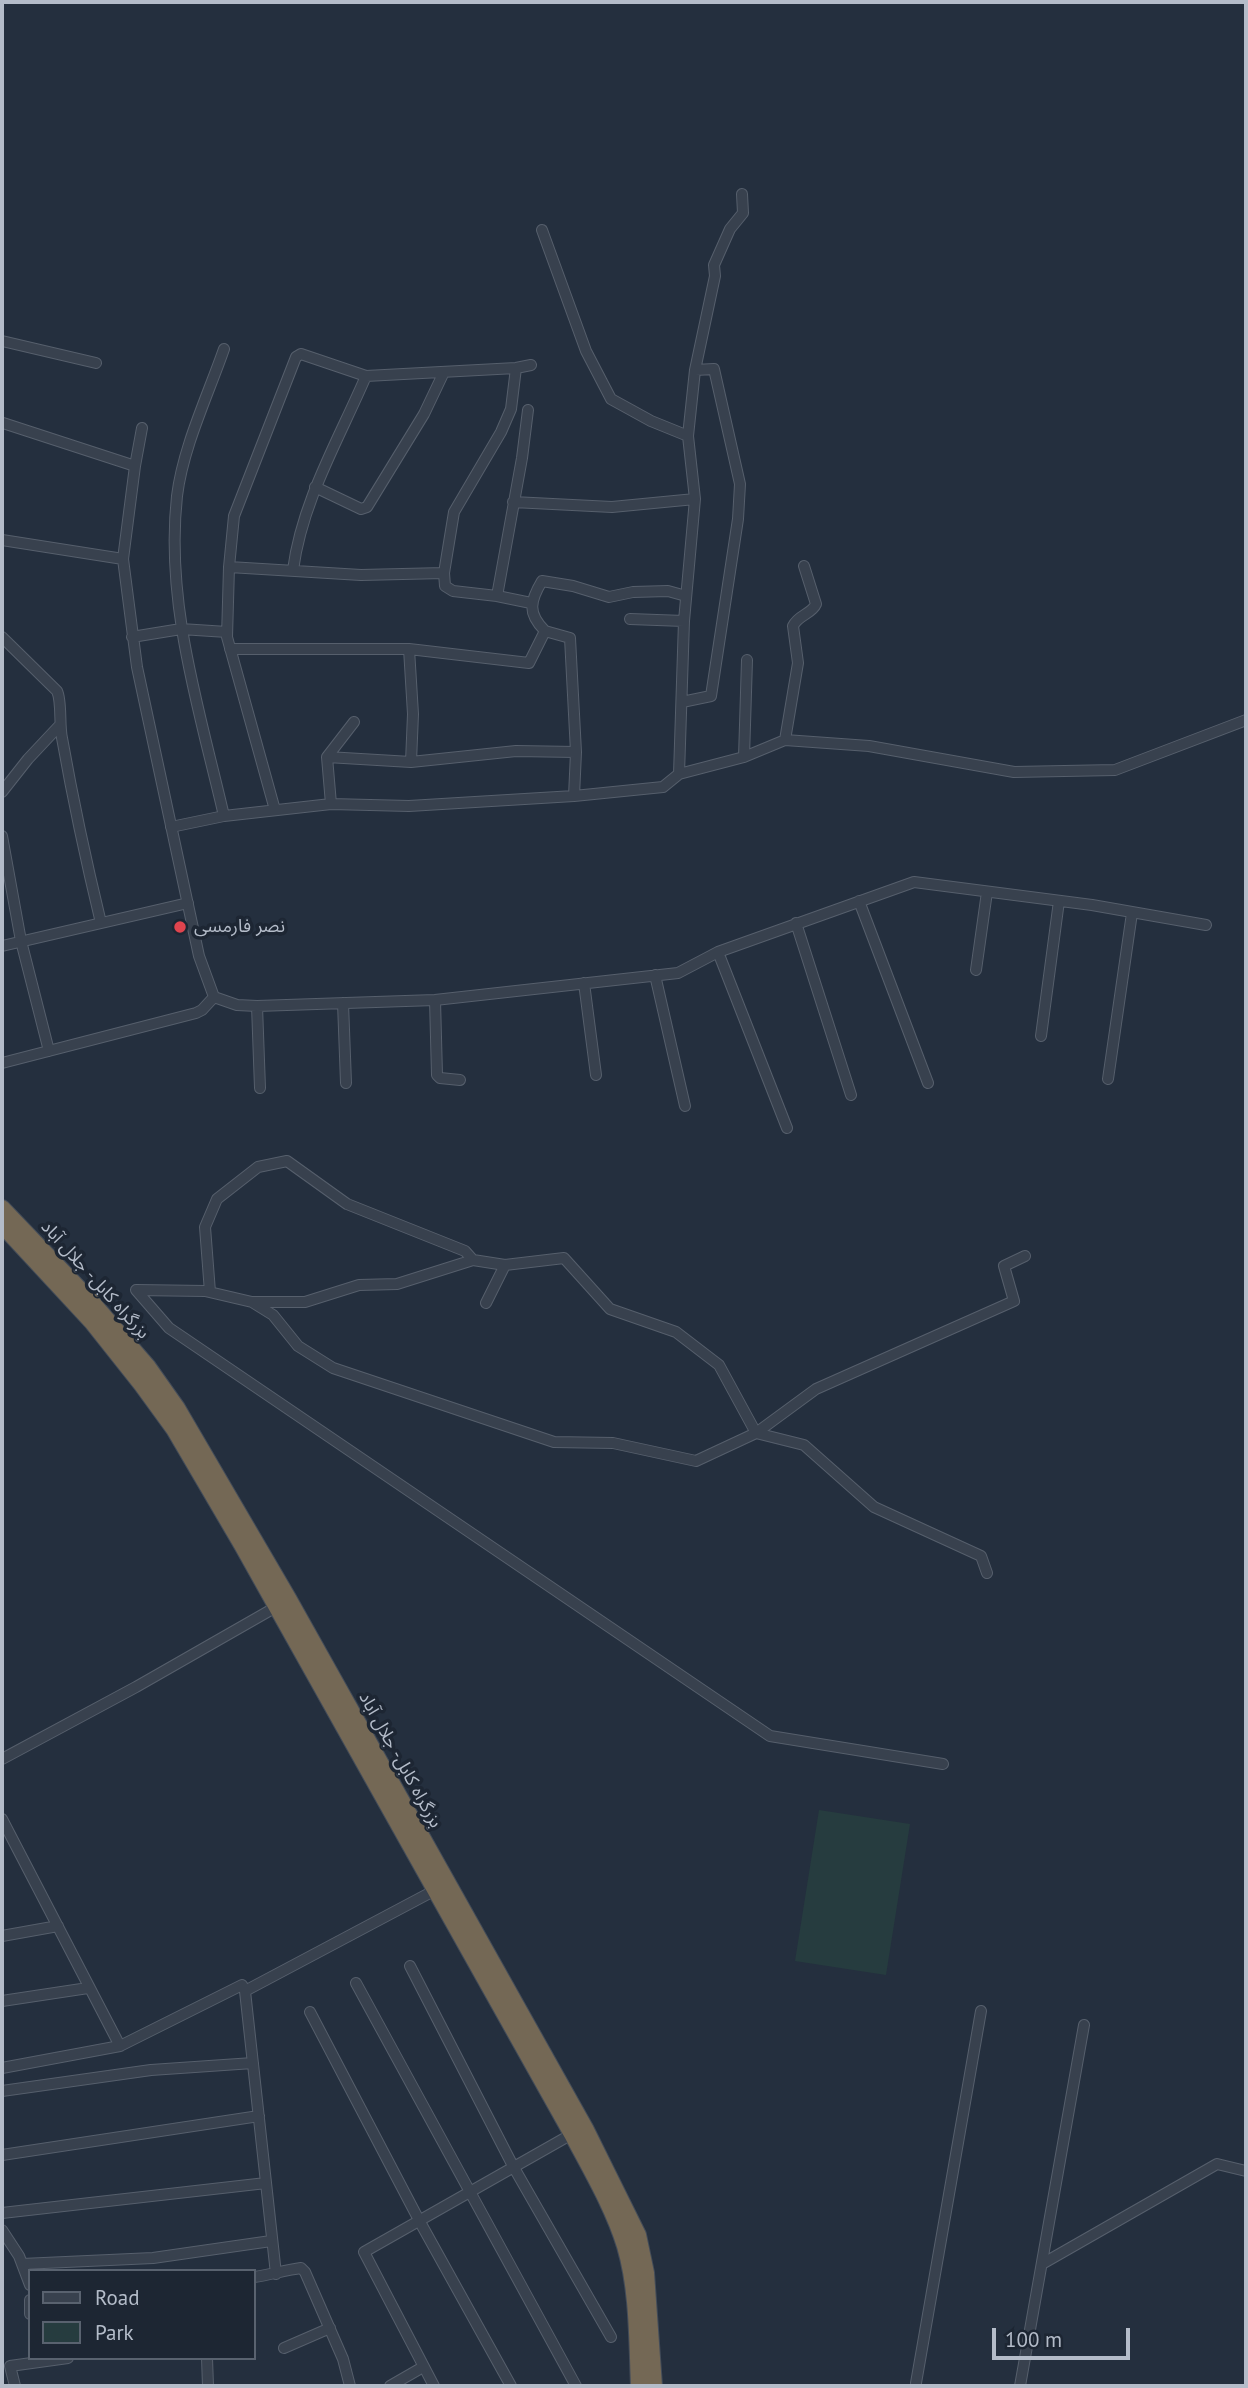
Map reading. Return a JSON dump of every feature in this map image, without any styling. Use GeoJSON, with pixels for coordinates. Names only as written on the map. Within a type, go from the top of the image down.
{"type":"FeatureCollection","features":[{"type":"Feature","properties":{"kind":"highway","name":"بزرگراه کابل- جلال آباد"},"geometry":{"type":"LineString","coordinates":[[2,1208],[90,1300],[148,1367],[177,1408],[288,1598],[602,2191],[625,2246],[632,2276],[639,2386]]}},
{"type":"Feature","properties":{"kind":"highway","name":"بزرگراه کابل- جلال آباد"},"geometry":{"type":"LineString","coordinates":[[2,1225],[92,1322],[174,1429],[275,1606],[586,2130],[638,2235],[646,2273],[654,2386]]}},
{"type":"Feature","properties":{"kind":"street"},"geometry":{"type":"LineString","coordinates":[[679,774],[684,621],[695,499],[688,436],[695,370],[715,276],[714,265],[730,229],[743,213],[742,194]]}},
{"type":"Feature","properties":{"kind":"street"},"geometry":{"type":"LineString","coordinates":[[542,230],[586,351],[611,399],[650,421],[688,436]]}},
{"type":"Feature","properties":{"kind":"street"},"geometry":{"type":"LineString","coordinates":[[2,341],[96,363]]}},
{"type":"Feature","properties":{"kind":"street"},"geometry":{"type":"LineString","coordinates":[[224,349],[185,460],[177,494],[174,540],[181,629],[224,816]]}},
{"type":"Feature","properties":{"kind":"street"},"geometry":{"type":"LineString","coordinates":[[275,810],[230,649],[227,632],[229,567],[234,516],[296,357],[301,355],[366,376],[531,366]]}},
{"type":"Feature","properties":{"kind":"street"},"geometry":{"type":"LineString","coordinates":[[516,368],[511,409],[501,432],[454,512],[444,573],[447,590],[531,603]]}},
{"type":"Feature","properties":{"kind":"street"},"geometry":{"type":"LineString","coordinates":[[682,702],[711,696],[738,519],[740,484],[714,369],[695,370]]}},
{"type":"Feature","properties":{"kind":"street"},"geometry":{"type":"LineString","coordinates":[[315,486],[361,509],[367,507],[424,414],[444,372]]}},
{"type":"Feature","properties":{"kind":"street"},"geometry":{"type":"LineString","coordinates":[[293,570],[315,486],[366,376]]}},
{"type":"Feature","properties":{"kind":"street"},"geometry":{"type":"LineString","coordinates":[[497,596],[528,410]]}},
{"type":"Feature","properties":{"kind":"street"},"geometry":{"type":"LineString","coordinates":[[3,424],[135,466]]}},
{"type":"Feature","properties":{"kind":"street"},"geometry":{"type":"LineString","coordinates":[[142,428],[123,559],[132,637],[199,957],[214,997]]}},
{"type":"Feature","properties":{"kind":"street"},"geometry":{"type":"LineString","coordinates":[[513,502],[612,507],[695,499]]}},
{"type":"Feature","properties":{"kind":"street"},"geometry":{"type":"LineString","coordinates":[[2,540],[123,559]]}},
{"type":"Feature","properties":{"kind":"street"},"geometry":{"type":"LineString","coordinates":[[785,740],[797,663],[793,626],[795,621],[816,606],[804,566]]}},
{"type":"Feature","properties":{"kind":"street"},"geometry":{"type":"LineString","coordinates":[[229,567],[361,575],[444,573]]}},
{"type":"Feature","properties":{"kind":"street"},"geometry":{"type":"LineString","coordinates":[[574,796],[576,752],[570,638],[545,631],[531,613],[531,603],[542,580],[609,597],[633,592],[667,591],[686,596]]}},
{"type":"Feature","properties":{"kind":"street"},"geometry":{"type":"LineString","coordinates":[[630,620],[684,621]]}},
{"type":"Feature","properties":{"kind":"street"},"geometry":{"type":"LineString","coordinates":[[132,637],[181,629],[227,632]]}},
{"type":"Feature","properties":{"kind":"street"},"geometry":{"type":"LineString","coordinates":[[230,649],[409,649],[529,663],[545,631]]}},
{"type":"Feature","properties":{"kind":"street"},"geometry":{"type":"LineString","coordinates":[[2,637],[60,696],[59,726],[81,840],[101,923]]}},
{"type":"Feature","properties":{"kind":"street"},"geometry":{"type":"LineString","coordinates":[[409,649],[413,714],[411,762]]}},
{"type":"Feature","properties":{"kind":"street"},"geometry":{"type":"LineString","coordinates":[[744,757],[747,660]]}},
{"type":"Feature","properties":{"kind":"street"},"geometry":{"type":"LineString","coordinates":[[171,827],[224,816],[331,804],[409,806],[574,796],[663,787],[679,774],[744,757],[785,740],[869,746],[1014,772],[1115,770],[1246,720]]}},
{"type":"Feature","properties":{"kind":"street"},"geometry":{"type":"LineString","coordinates":[[331,804],[327,757],[354,722]]}},
{"type":"Feature","properties":{"kind":"street"},"geometry":{"type":"LineString","coordinates":[[2,792],[59,726]]}},
{"type":"Feature","properties":{"kind":"street"},"geometry":{"type":"LineString","coordinates":[[327,757],[411,762],[516,751],[576,752]]}},
{"type":"Feature","properties":{"kind":"street"},"geometry":{"type":"LineString","coordinates":[[2,836],[21,941],[49,1051]]}},
{"type":"Feature","properties":{"kind":"street"},"geometry":{"type":"LineString","coordinates":[[214,997],[237,1005],[257,1006],[435,1000],[678,973],[718,952],[914,882],[1059,901],[1206,925]]}},
{"type":"Feature","properties":{"kind":"street"},"geometry":{"type":"LineString","coordinates":[[976,970],[987,891]]}},
{"type":"Feature","properties":{"kind":"street"},"geometry":{"type":"LineString","coordinates":[[859,901],[928,1083]]}},
{"type":"Feature","properties":{"kind":"street"},"geometry":{"type":"LineString","coordinates":[[1041,1036],[1059,901]]}},
{"type":"Feature","properties":{"kind":"street"},"geometry":{"type":"LineString","coordinates":[[2,946],[188,903]]}},
{"type":"Feature","properties":{"kind":"street"},"geometry":{"type":"LineString","coordinates":[[1108,1079],[1132,912]]}},
{"type":"Feature","properties":{"kind":"street"},"geometry":{"type":"LineString","coordinates":[[796,923],[851,1095]]}},
{"type":"Feature","properties":{"kind":"street"},"geometry":{"type":"LineString","coordinates":[[718,952],[787,1128]]}},
{"type":"Feature","properties":{"kind":"street"},"geometry":{"type":"LineString","coordinates":[[655,975],[685,1106]]}},
{"type":"Feature","properties":{"kind":"street"},"geometry":{"type":"LineString","coordinates":[[584,983],[596,1075]]}},
{"type":"Feature","properties":{"kind":"street"},"geometry":{"type":"LineString","coordinates":[[2,1063],[196,1013],[214,997]]}},
{"type":"Feature","properties":{"kind":"street"},"geometry":{"type":"LineString","coordinates":[[435,1000],[437,1075],[439,1078],[460,1080]]}},
{"type":"Feature","properties":{"kind":"street"},"geometry":{"type":"LineString","coordinates":[[343,1003],[346,1083]]}},
{"type":"Feature","properties":{"kind":"street"},"geometry":{"type":"LineString","coordinates":[[257,1006],[260,1088]]}},
{"type":"Feature","properties":{"kind":"street"},"geometry":{"type":"LineString","coordinates":[[210,1292],[205,1227],[217,1199],[258,1167],[287,1161],[347,1204],[465,1251],[474,1260]]}},
{"type":"Feature","properties":{"kind":"street"},"geometry":{"type":"LineString","coordinates":[[943,1764],[770,1736],[169,1328],[136,1290],[210,1292],[252,1303],[273,1315],[298,1346],[333,1368],[554,1442],[613,1443],[696,1461],[756,1433],[816,1389],[1013,1301],[1004,1266],[1025,1256]]}},
{"type":"Feature","properties":{"kind":"street"},"geometry":{"type":"LineString","coordinates":[[252,1303],[305,1301],[359,1285],[397,1284],[474,1260],[505,1265],[564,1258],[610,1310],[676,1332],[719,1365],[756,1433],[804,1445],[874,1507],[981,1556],[987,1573]]}},
{"type":"Feature","properties":{"kind":"street"},"geometry":{"type":"LineString","coordinates":[[486,1303],[505,1265]]}},
{"type":"Feature","properties":{"kind":"street"},"geometry":{"type":"LineString","coordinates":[[2,1759],[136,1687],[275,1606]]}},
{"type":"Feature","properties":{"kind":"street"},"geometry":{"type":"LineString","coordinates":[[2,1819],[120,2046]]}},
{"type":"Feature","properties":{"kind":"street"},"geometry":{"type":"LineString","coordinates":[[245,1992],[441,1887]]}},
{"type":"Feature","properties":{"kind":"street"},"geometry":{"type":"LineString","coordinates":[[2,1936],[58,1926]]}},
{"type":"Feature","properties":{"kind":"street"},"geometry":{"type":"LineString","coordinates":[[410,1966],[513,2166],[611,2337]]}},
{"type":"Feature","properties":{"kind":"street"},"geometry":{"type":"LineString","coordinates":[[356,1983],[576,2386]]}},
{"type":"Feature","properties":{"kind":"street"},"geometry":{"type":"LineString","coordinates":[[2,2068],[120,2046],[242,1986],[245,1992],[276,2274]]}},
{"type":"Feature","properties":{"kind":"street"},"geometry":{"type":"LineString","coordinates":[[2,2001],[88,1988]]}},
{"type":"Feature","properties":{"kind":"street"},"geometry":{"type":"LineString","coordinates":[[916,2384],[981,2011]]}},
{"type":"Feature","properties":{"kind":"street"},"geometry":{"type":"LineString","coordinates":[[310,2012],[419,2222],[511,2386]]}},
{"type":"Feature","properties":{"kind":"street"},"geometry":{"type":"LineString","coordinates":[[1020,2386],[1084,2025]]}},
{"type":"Feature","properties":{"kind":"street"},"geometry":{"type":"LineString","coordinates":[[2,2091],[151,2070],[253,2063]]}},
{"type":"Feature","properties":{"kind":"street"},"geometry":{"type":"LineString","coordinates":[[2,2155],[259,2116]]}},
{"type":"Feature","properties":{"kind":"street"},"geometry":{"type":"LineString","coordinates":[[434,2386],[364,2252],[572,2134]]}},
{"type":"Feature","properties":{"kind":"street"},"geometry":{"type":"LineString","coordinates":[[1042,2264],[1217,2164],[1246,2171]]}},
{"type":"Feature","properties":{"kind":"street"},"geometry":{"type":"LineString","coordinates":[[2,2213],[266,2183]]}},
{"type":"Feature","properties":{"kind":"street"},"geometry":{"type":"LineString","coordinates":[[2,2230],[22,2264],[28,2280]]}},
{"type":"Feature","properties":{"kind":"street"},"geometry":{"type":"LineString","coordinates":[[22,2264],[153,2258],[271,2241]]}},
{"type":"Feature","properties":{"kind":"street"},"geometry":{"type":"LineString","coordinates":[[256,2277],[301,2268],[305,2272],[343,2359],[350,2386]]}},
{"type":"Feature","properties":{"kind":"street"},"geometry":{"type":"LineString","coordinates":[[284,2348],[330,2328]]}},
{"type":"Feature","properties":{"kind":"street"},"geometry":{"type":"LineString","coordinates":[[15,2386],[10,2366],[35,2360]]}},
{"type":"Feature","properties":{"kind":"street"},"geometry":{"type":"LineString","coordinates":[[208,2360],[208,2386]]}},
{"type":"Feature","properties":{"kind":"street"},"geometry":{"type":"LineString","coordinates":[[390,2386],[423,2367]]}},
{"type":"Feature","properties":{"kind":"green space"},"geometry":{"type":"Polygon","coordinates":[[[819,1810],[910,1824],[886,1975],[795,1961],[819,1810]]]}},
{"type":"Feature","properties":{"kind":"place","name":"نصر فارمسی"},"geometry":{"type":"Point","coordinates":[180,927]}}]}
